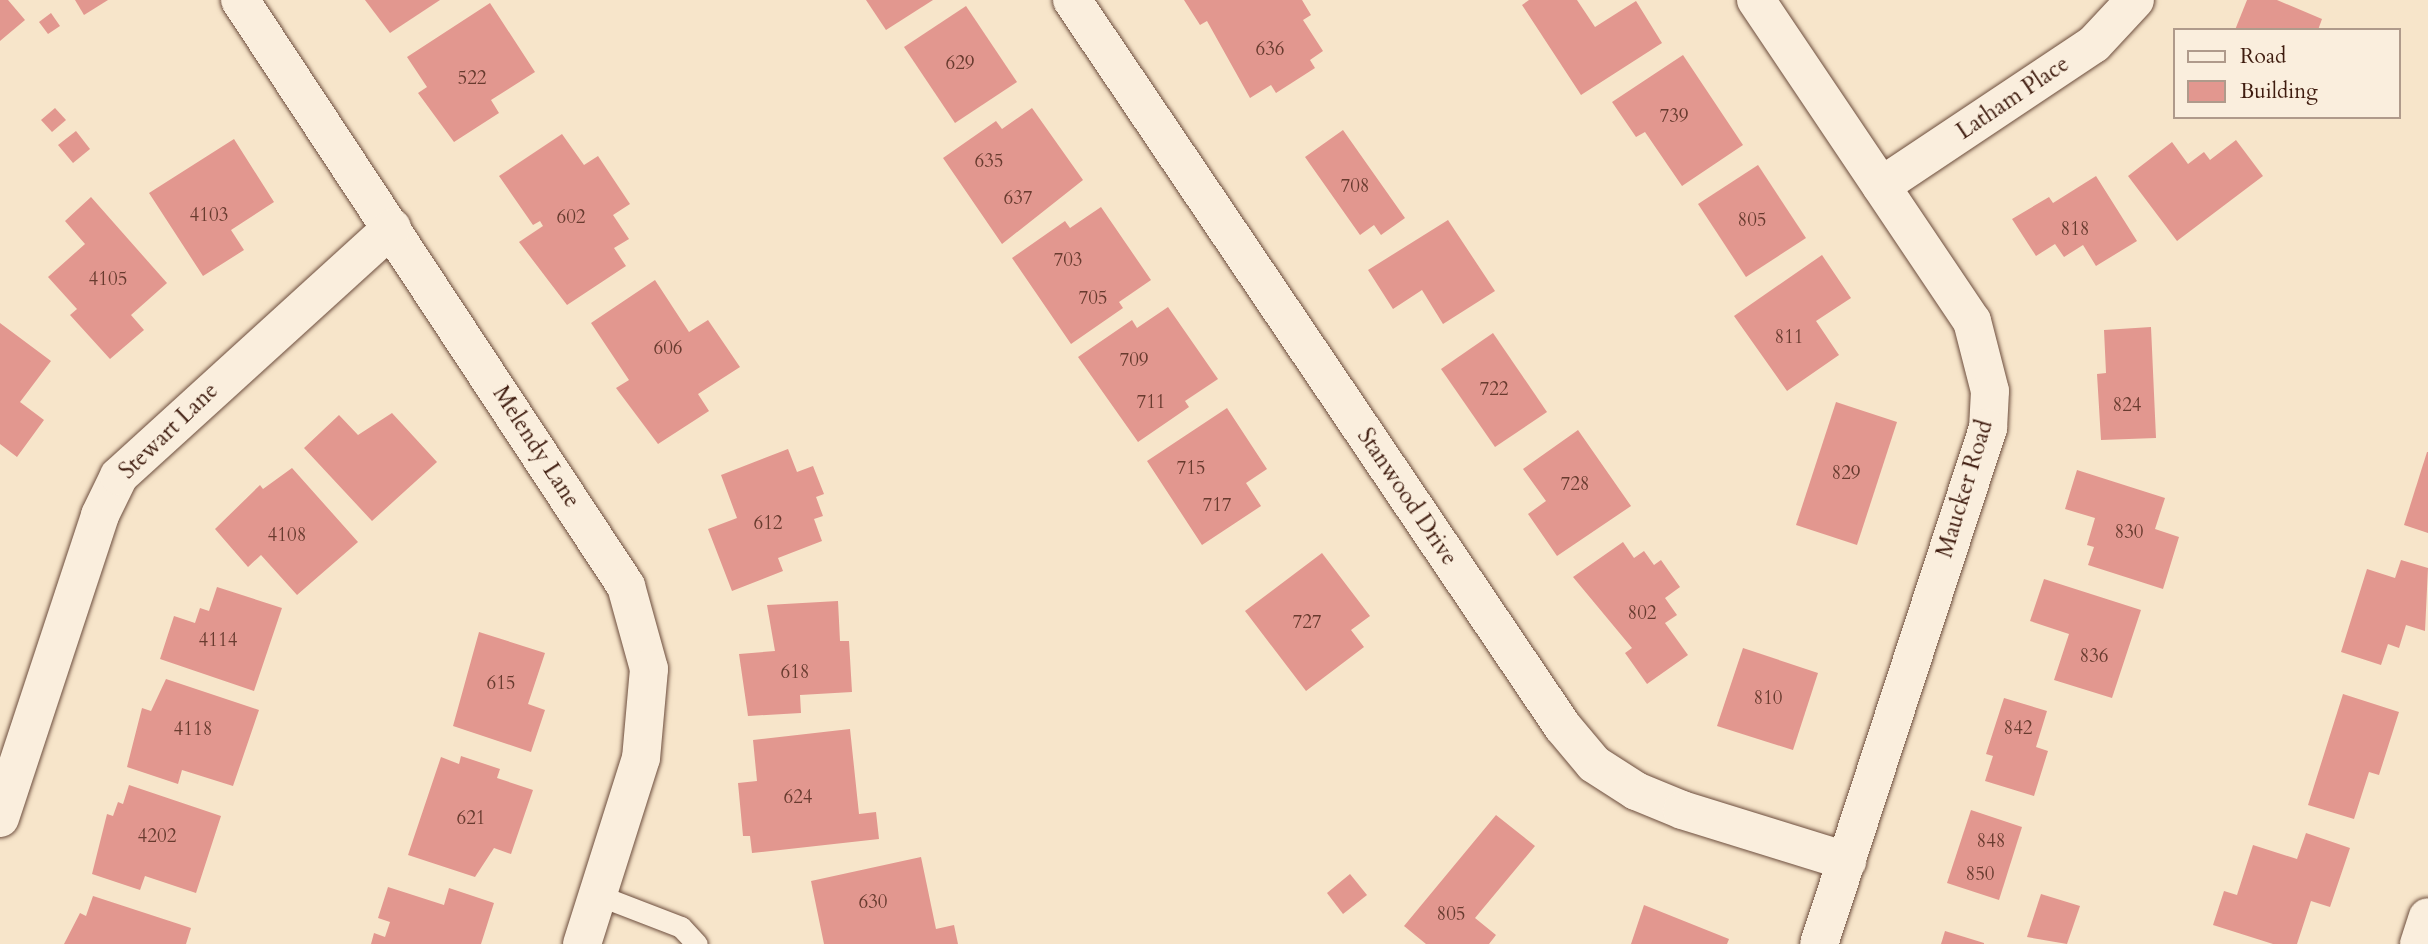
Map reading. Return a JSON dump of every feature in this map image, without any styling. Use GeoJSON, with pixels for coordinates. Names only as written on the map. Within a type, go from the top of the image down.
{"type":"FeatureCollection","features":[{"type":"Feature","properties":{"kind":"street","name":"Melendy Lane"},"geometry":{"type":"LineString","coordinates":[[240,0],[626,586],[649,669],[641,758],[582,944]]}},
{"type":"Feature","properties":{"kind":"street","name":"Stanwood Drive"},"geometry":{"type":"LineString","coordinates":[[1072,0],[1563,727],[1594,764],[1636,792],[1682,810],[1847,861]]}},
{"type":"Feature","properties":{"kind":"street","name":"Maucker Road"},"geometry":{"type":"LineString","coordinates":[[1756,0],[1972,321],[1990,391],[1988,428],[1819,944]]}},
{"type":"Feature","properties":{"kind":"street","name":"Latham Place"},"geometry":{"type":"LineString","coordinates":[[1881,186],[2094,44],[2135,0]]}},
{"type":"Feature","properties":{"kind":"street","name":"Stewart Lane"},"geometry":{"type":"LineString","coordinates":[[0,818],[100,515],[119,476],[392,228]]}},
{"type":"Feature","properties":{"kind":"street"},"geometry":{"type":"LineString","coordinates":[[2419,944],[2428,917]]}},
{"type":"Feature","properties":{"kind":"lane"},"geometry":{"type":"LineString","coordinates":[[598,895],[681,927],[697,944]]}},
{"type":"Feature","properties":{"kind":"building"},"geometry":{"type":"Polygon","coordinates":[[[0,0],[8,0],[25,20],[0,41],[0,0]]]}},
{"type":"Feature","properties":{"kind":"building"},"geometry":{"type":"Polygon","coordinates":[[[75,0],[108,0],[84,15],[75,0]]]}},
{"type":"Feature","properties":{"kind":"building"},"geometry":{"type":"Polygon","coordinates":[[[365,0],[440,0],[390,33],[365,0]]]}},
{"type":"Feature","properties":{"kind":"building"},"geometry":{"type":"Polygon","coordinates":[[[866,0],[933,0],[886,30],[866,0]]]}},
{"type":"Feature","properties":{"kind":"building"},"geometry":{"type":"Polygon","coordinates":[[[1184,0],[1302,0],[1311,15],[1303,20],[1323,51],[1310,60],[1315,68],[1276,93],[1271,85],[1250,98],[1207,21],[1200,25],[1184,0]]]}},
{"type":"Feature","properties":{"kind":"building"},"geometry":{"type":"Polygon","coordinates":[[[1529,0],[1577,0],[1595,27],[1636,1],[1662,43],[1581,95],[1522,5],[1529,0]]]}},
{"type":"Feature","properties":{"kind":"building"},"geometry":{"type":"Polygon","coordinates":[[[2247,0],[2277,0],[2322,19],[2319,28],[2236,28],[2247,0]]]}},
{"type":"Feature","properties":{"kind":"building"},"geometry":{"type":"Polygon","coordinates":[[[490,3],[535,72],[491,100],[499,113],[454,142],[418,93],[427,87],[407,57],[490,3]]]}},
{"type":"Feature","properties":{"kind":"building"},"geometry":{"type":"Polygon","coordinates":[[[966,6],[1017,82],[955,123],[904,47],[966,6]]]}},
{"type":"Feature","properties":{"kind":"building"},"geometry":{"type":"Polygon","coordinates":[[[51,13],[60,26],[48,34],[39,22],[51,13]]]}},
{"type":"Feature","properties":{"kind":"building"},"geometry":{"type":"Polygon","coordinates":[[[1683,55],[1743,145],[1682,186],[1645,132],[1636,137],[1612,102],[1683,55]]]}},
{"type":"Feature","properties":{"kind":"building"},"geometry":{"type":"Polygon","coordinates":[[[55,108],[66,120],[52,132],[41,120],[55,108]]]}},
{"type":"Feature","properties":{"kind":"building"},"geometry":{"type":"Polygon","coordinates":[[[1032,108],[1083,180],[1002,244],[943,158],[996,121],[1002,129],[1032,108]]]}},
{"type":"Feature","properties":{"kind":"building"},"geometry":{"type":"Polygon","coordinates":[[[1343,130],[1405,218],[1381,235],[1374,225],[1360,235],[1305,157],[1343,130]]]}},
{"type":"Feature","properties":{"kind":"building"},"geometry":{"type":"Polygon","coordinates":[[[76,131],[90,149],[73,163],[58,145],[76,131]]]}},
{"type":"Feature","properties":{"kind":"building"},"geometry":{"type":"Polygon","coordinates":[[[562,134],[584,165],[598,156],[630,204],[613,215],[629,239],[614,248],[626,266],[567,305],[519,242],[543,226],[540,221],[533,225],[499,176],[562,134]]]}},
{"type":"Feature","properties":{"kind":"building"},"geometry":{"type":"Polygon","coordinates":[[[234,139],[274,202],[231,230],[244,250],[203,276],[149,193],[234,139]]]}},
{"type":"Feature","properties":{"kind":"building"},"geometry":{"type":"Polygon","coordinates":[[[2236,140],[2263,176],[2177,241],[2128,176],[2172,142],[2188,164],[2204,152],[2210,160],[2236,140]]]}},
{"type":"Feature","properties":{"kind":"building"},"geometry":{"type":"Polygon","coordinates":[[[1758,165],[1806,238],[1746,277],[1698,204],[1758,165]]]}},
{"type":"Feature","properties":{"kind":"building"},"geometry":{"type":"Polygon","coordinates":[[[2096,176],[2137,241],[2096,266],[2083,245],[2064,257],[2055,244],[2036,256],[2012,219],[2049,197],[2053,203],[2096,176]]]}},
{"type":"Feature","properties":{"kind":"building"},"geometry":{"type":"Polygon","coordinates":[[[91,197],[167,283],[131,315],[144,330],[110,359],[70,315],[77,309],[48,277],[85,244],[65,221],[91,197]]]}},
{"type":"Feature","properties":{"kind":"building"},"geometry":{"type":"Polygon","coordinates":[[[1101,207],[1151,280],[1119,302],[1123,308],[1071,344],[1012,258],[1065,221],[1070,228],[1101,207]]]}},
{"type":"Feature","properties":{"kind":"building"},"geometry":{"type":"Polygon","coordinates":[[[1448,220],[1495,291],[1443,324],[1422,290],[1393,309],[1368,270],[1448,220]]]}},
{"type":"Feature","properties":{"kind":"building"},"geometry":{"type":"Polygon","coordinates":[[[1822,255],[1851,298],[1816,321],[1839,355],[1787,391],[1734,316],[1822,255]]]}},
{"type":"Feature","properties":{"kind":"building"},"geometry":{"type":"Polygon","coordinates":[[[655,280],[689,332],[708,320],[740,367],[698,394],[709,411],[658,444],[616,388],[629,380],[591,323],[655,280]]]}},
{"type":"Feature","properties":{"kind":"building"},"geometry":{"type":"Polygon","coordinates":[[[1168,307],[1218,379],[1185,401],[1189,407],[1138,442],[1078,357],[1132,320],[1137,328],[1168,307]]]}},
{"type":"Feature","properties":{"kind":"building"},"geometry":{"type":"Polygon","coordinates":[[[0,323],[51,361],[20,402],[44,420],[17,457],[0,444],[0,323]]]}},
{"type":"Feature","properties":{"kind":"building"},"geometry":{"type":"Polygon","coordinates":[[[2151,327],[2156,438],[2101,440],[2097,374],[2106,373],[2104,330],[2151,327]]]}},
{"type":"Feature","properties":{"kind":"building"},"geometry":{"type":"Polygon","coordinates":[[[1493,333],[1547,412],[1495,447],[1441,369],[1493,333]]]}},
{"type":"Feature","properties":{"kind":"building"},"geometry":{"type":"Polygon","coordinates":[[[1836,402],[1897,422],[1857,545],[1796,525],[1836,402]]]}},
{"type":"Feature","properties":{"kind":"building"},"geometry":{"type":"Polygon","coordinates":[[[1227,408],[1267,469],[1246,483],[1261,506],[1202,545],[1147,461],[1227,408]]]}},
{"type":"Feature","properties":{"kind":"building"},"geometry":{"type":"Polygon","coordinates":[[[392,413],[437,462],[372,521],[304,448],[339,415],[358,435],[392,413]]]}},
{"type":"Feature","properties":{"kind":"building"},"geometry":{"type":"Polygon","coordinates":[[[1578,430],[1631,506],[1557,556],[1528,514],[1546,501],[1523,469],[1578,430]]]}},
{"type":"Feature","properties":{"kind":"building"},"geometry":{"type":"Polygon","coordinates":[[[788,449],[797,472],[813,466],[824,494],[816,497],[823,516],[814,519],[822,541],[778,558],[783,571],[732,591],[708,529],[737,518],[721,475],[788,449]]]}},
{"type":"Feature","properties":{"kind":"building"},"geometry":{"type":"Polygon","coordinates":[[[2428,452],[2428,533],[2404,525],[2428,452]]]}},
{"type":"Feature","properties":{"kind":"building"},"geometry":{"type":"Polygon","coordinates":[[[292,468],[358,542],[297,595],[261,555],[248,567],[215,529],[260,485],[263,489],[292,468]]]}},
{"type":"Feature","properties":{"kind":"building"},"geometry":{"type":"Polygon","coordinates":[[[2077,470],[2165,498],[2155,529],[2179,537],[2163,589],[2088,565],[2094,547],[2087,545],[2095,518],[2065,509],[2077,470]]]}},
{"type":"Feature","properties":{"kind":"building"},"geometry":{"type":"Polygon","coordinates":[[[1623,542],[1634,558],[1644,551],[1654,565],[1661,560],[1680,587],[1665,598],[1677,615],[1665,623],[1688,655],[1647,684],[1625,653],[1632,648],[1573,577],[1623,542]]]}},
{"type":"Feature","properties":{"kind":"building"},"geometry":{"type":"Polygon","coordinates":[[[1322,553],[1370,616],[1351,630],[1364,647],[1306,691],[1245,611],[1322,553]]]}},
{"type":"Feature","properties":{"kind":"building"},"geometry":{"type":"Polygon","coordinates":[[[2401,560],[2428,568],[2425,631],[2406,625],[2399,648],[2388,644],[2381,665],[2341,652],[2367,569],[2395,578],[2401,560]]]}},
{"type":"Feature","properties":{"kind":"building"},"geometry":{"type":"Polygon","coordinates":[[[2044,579],[2141,610],[2112,698],[2054,680],[2069,634],[2030,621],[2044,579]]]}},
{"type":"Feature","properties":{"kind":"building"},"geometry":{"type":"Polygon","coordinates":[[[217,587],[282,608],[254,691],[160,659],[174,616],[195,623],[200,608],[209,611],[217,587]]]}},
{"type":"Feature","properties":{"kind":"building"},"geometry":{"type":"Polygon","coordinates":[[[838,601],[840,641],[849,641],[852,692],[800,695],[801,713],[748,716],[739,654],[775,651],[767,605],[838,601]]]}},
{"type":"Feature","properties":{"kind":"building"},"geometry":{"type":"Polygon","coordinates":[[[479,632],[545,653],[528,704],[545,710],[531,752],[453,726],[479,632]]]}},
{"type":"Feature","properties":{"kind":"building"},"geometry":{"type":"Polygon","coordinates":[[[1743,648],[1818,673],[1793,750],[1717,726],[1743,648]]]}},
{"type":"Feature","properties":{"kind":"building"},"geometry":{"type":"Polygon","coordinates":[[[166,679],[259,710],[233,786],[182,770],[178,784],[127,767],[142,708],[151,711],[166,679]]]}},
{"type":"Feature","properties":{"kind":"building"},"geometry":{"type":"Polygon","coordinates":[[[2343,694],[2399,712],[2379,775],[2369,772],[2354,819],[2308,805],[2343,694]]]}},
{"type":"Feature","properties":{"kind":"building"},"geometry":{"type":"Polygon","coordinates":[[[2004,698],[2047,711],[2036,747],[2048,751],[2034,796],[1985,781],[1993,756],[1986,754],[2004,698]]]}},
{"type":"Feature","properties":{"kind":"building"},"geometry":{"type":"Polygon","coordinates":[[[850,729],[859,814],[876,812],[879,839],[752,853],[750,836],[743,836],[738,783],[757,781],[753,740],[850,729]]]}},
{"type":"Feature","properties":{"kind":"building"},"geometry":{"type":"Polygon","coordinates":[[[461,756],[500,769],[497,778],[533,790],[511,854],[494,848],[475,877],[408,855],[441,757],[459,764],[461,756]]]}},
{"type":"Feature","properties":{"kind":"building"},"geometry":{"type":"Polygon","coordinates":[[[129,785],[221,816],[196,893],[145,876],[140,890],[92,874],[107,814],[113,816],[118,802],[123,804],[129,785]]]}},
{"type":"Feature","properties":{"kind":"building"},"geometry":{"type":"Polygon","coordinates":[[[1971,810],[2022,827],[1999,900],[1947,883],[1971,810]]]}},
{"type":"Feature","properties":{"kind":"building"},"geometry":{"type":"Polygon","coordinates":[[[1496,815],[1535,846],[1475,918],[1496,935],[1489,944],[1426,944],[1404,926],[1496,815]]]}},
{"type":"Feature","properties":{"kind":"building"},"geometry":{"type":"Polygon","coordinates":[[[2306,833],[2350,848],[2330,907],[2311,901],[2297,944],[2273,944],[2213,925],[2224,891],[2237,895],[2253,845],[2297,859],[2306,833]]]}},
{"type":"Feature","properties":{"kind":"building"},"geometry":{"type":"Polygon","coordinates":[[[921,857],[936,929],[954,925],[958,944],[824,944],[811,881],[921,857]]]}},
{"type":"Feature","properties":{"kind":"building"},"geometry":{"type":"Polygon","coordinates":[[[1350,874],[1367,895],[1343,914],[1327,893],[1350,874]]]}},
{"type":"Feature","properties":{"kind":"building"},"geometry":{"type":"Polygon","coordinates":[[[388,887],[444,905],[449,888],[494,903],[481,944],[371,944],[374,933],[385,937],[390,922],[378,918],[388,887]]]}},
{"type":"Feature","properties":{"kind":"building"},"geometry":{"type":"Polygon","coordinates":[[[2041,894],[2080,906],[2067,944],[2027,937],[2041,894]]]}},
{"type":"Feature","properties":{"kind":"building"},"geometry":{"type":"Polygon","coordinates":[[[93,896],[191,928],[186,944],[64,944],[80,913],[86,916],[93,896]]]}},
{"type":"Feature","properties":{"kind":"building"},"geometry":{"type":"Polygon","coordinates":[[[1644,905],[1729,939],[1727,944],[1631,944],[1644,905]]]}},
{"type":"Feature","properties":{"kind":"building"},"geometry":{"type":"Polygon","coordinates":[[[1945,931],[1984,943],[1984,944],[1941,944],[1945,931]]]}}]}
